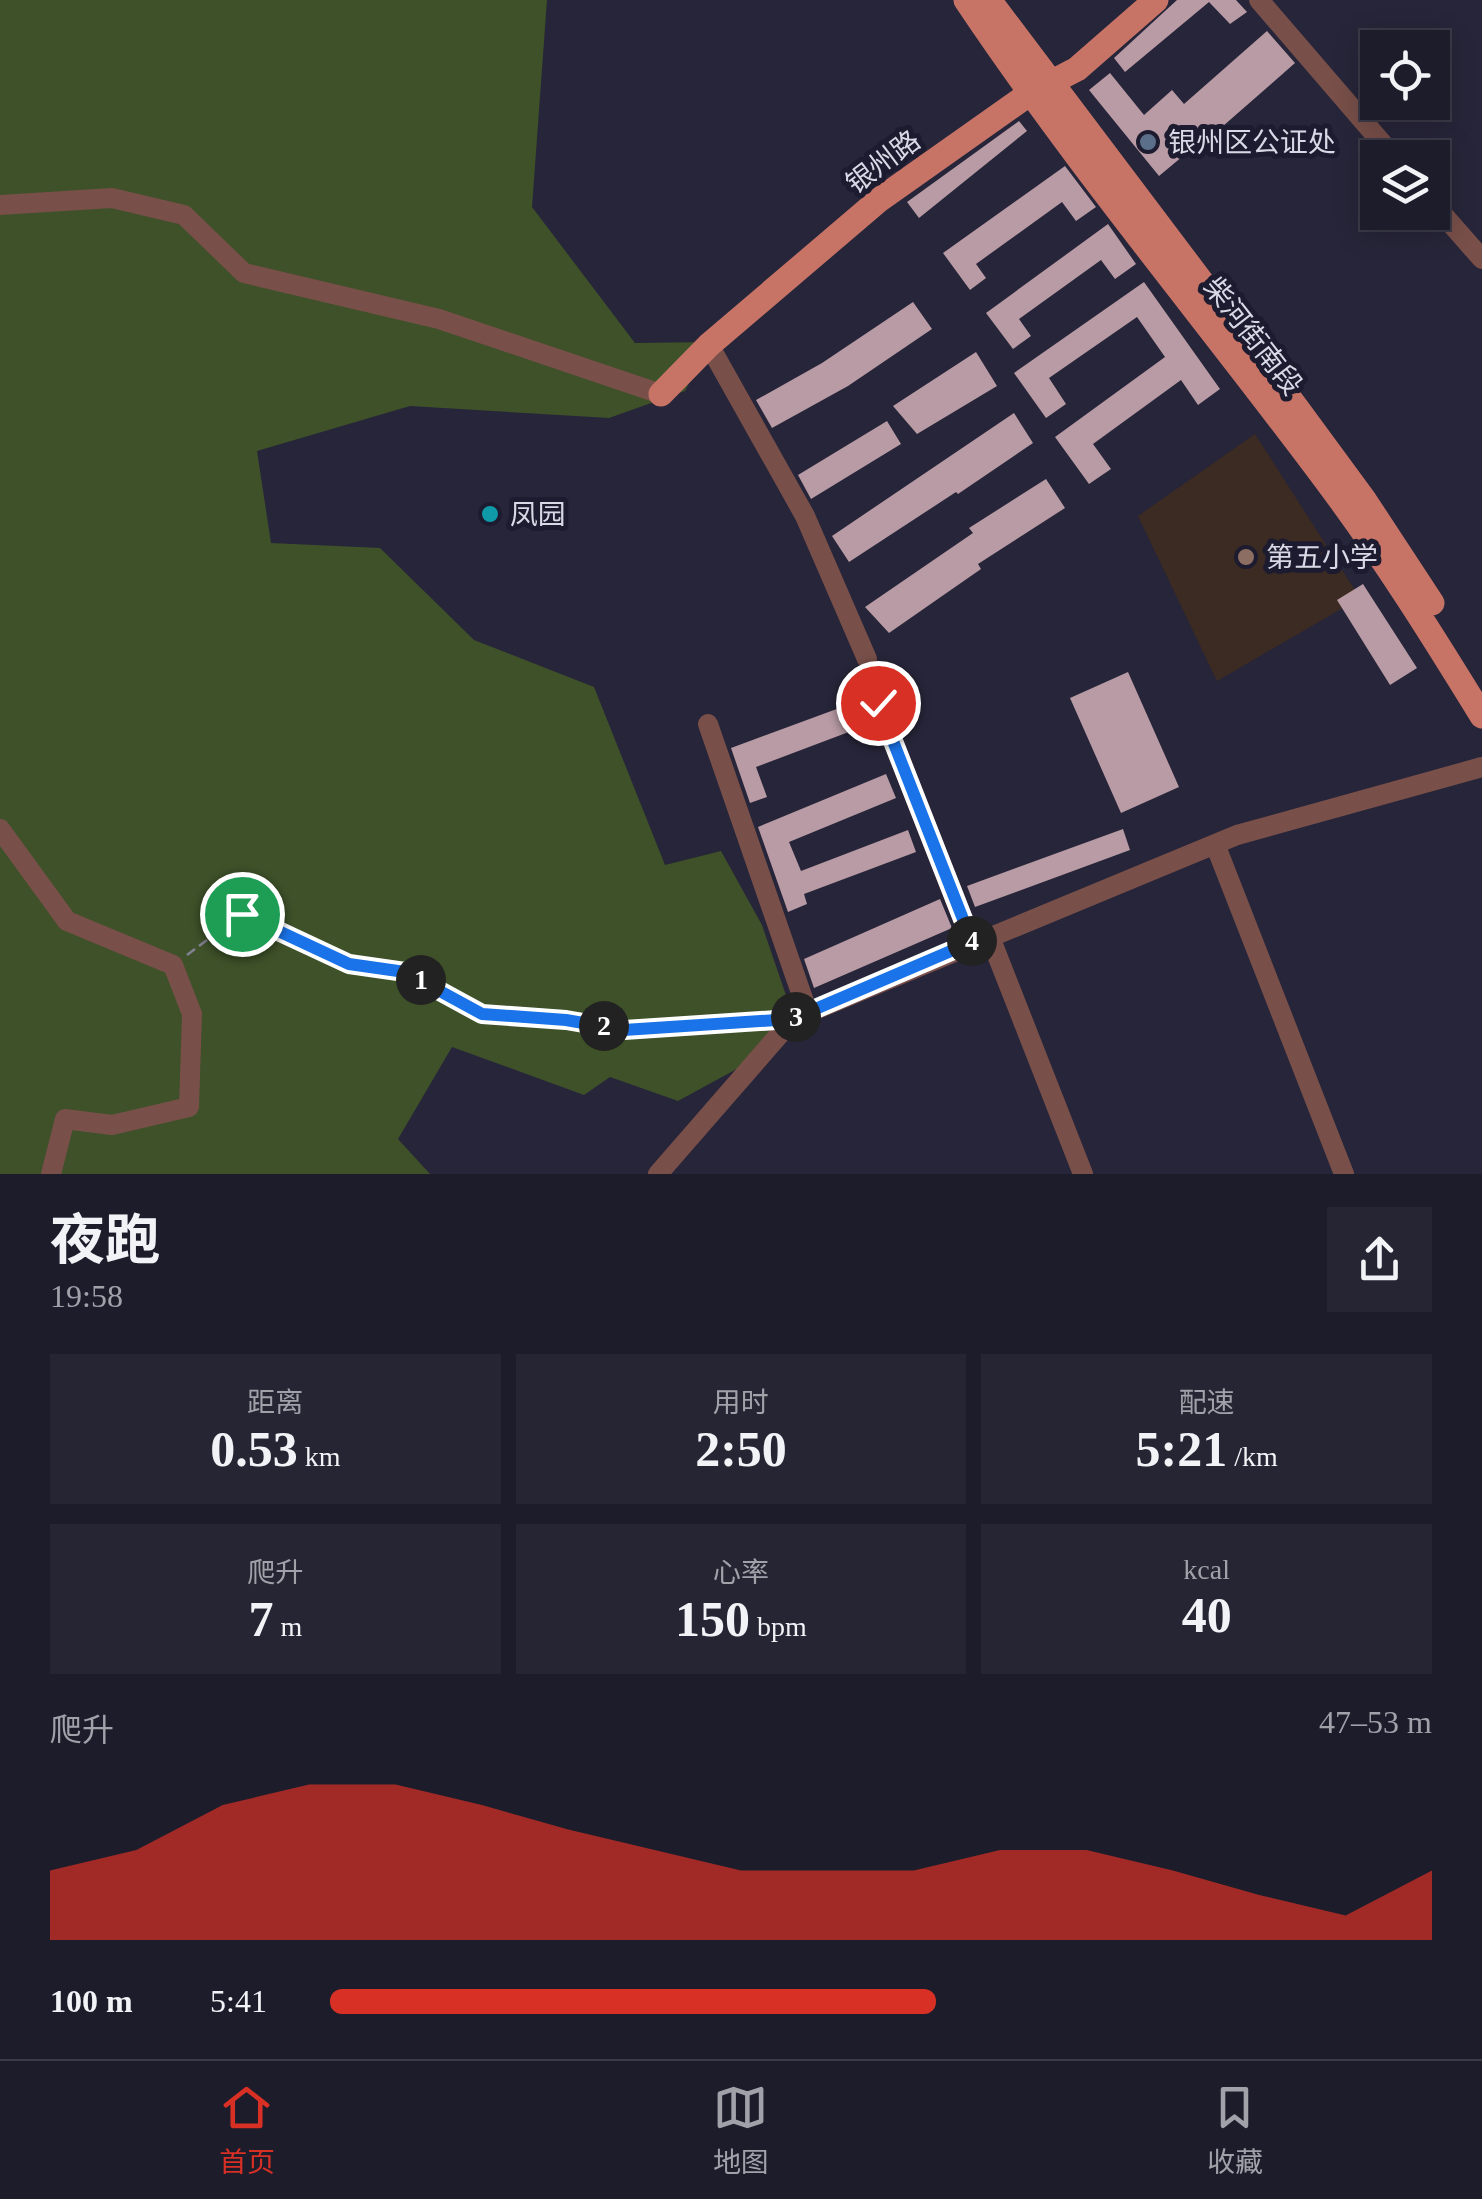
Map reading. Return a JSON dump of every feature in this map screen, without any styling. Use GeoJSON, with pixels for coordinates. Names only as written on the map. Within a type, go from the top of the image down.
{"type":"FeatureCollection","features":[{"type":"Feature","properties":{"kind":"main road","name":"柴河街南段"},"geometry":{"type":"LineString","coordinates":[[966,0],[1040,88],[1365,501],[1482,684]]}},
{"type":"Feature","properties":{"kind":"main road","name":"柴河街南段"},"geometry":{"type":"LineString","coordinates":[[989,0],[1040,88],[1332,489],[1409,599],[1482,716]]}},
{"type":"Feature","properties":{"kind":"main road","name":"银州路"},"geometry":{"type":"LineString","coordinates":[[661,394],[709,345],[879,200],[1040,88],[1078,69],[1156,0]]}},
{"type":"Feature","properties":{"kind":"street"},"geometry":{"type":"LineString","coordinates":[[1259,0],[1379,140]]}},
{"type":"Feature","properties":{"kind":"street"},"geometry":{"type":"LineString","coordinates":[[0,205],[112,198],[184,215],[244,273],[439,319],[661,394]]}},
{"type":"Feature","properties":{"kind":"street"},"geometry":{"type":"LineString","coordinates":[[1450,223],[1482,259]]}},
{"type":"Feature","properties":{"kind":"street"},"geometry":{"type":"LineString","coordinates":[[709,345],[805,516],[867,660]]}},
{"type":"Feature","properties":{"kind":"street"},"geometry":{"type":"LineString","coordinates":[[878,703],[1083,1174]]}},
{"type":"Feature","properties":{"kind":"street"},"geometry":{"type":"LineString","coordinates":[[708,724],[800,1016]]}},
{"type":"Feature","properties":{"kind":"street"},"geometry":{"type":"LineString","coordinates":[[658,1174],[800,1016],[1237,834],[1482,767]]}},
{"type":"Feature","properties":{"kind":"street"},"geometry":{"type":"LineString","coordinates":[[0,829],[67,921],[174,965],[192,1014],[188,1107],[112,1124],[65,1119],[51,1174]]}},
{"type":"Feature","properties":{"kind":"street"},"geometry":{"type":"LineString","coordinates":[[1215,844],[1344,1174]]}},
{"type":"Feature","properties":{"kind":"path"},"geometry":{"type":"LineString","coordinates":[[174,965],[242,914],[349,964],[405,972],[482,1014],[566,1020],[624,1030],[800,1016]]}},
{"type":"Feature","properties":{"kind":"shaded area","name":"第五小学"},"geometry":{"type":"Polygon","coordinates":[[[1255,434],[1360,598],[1217,681],[1138,516],[1255,434]]]}},
{"type":"Feature","properties":{"kind":"green space"},"geometry":{"type":"Polygon","coordinates":[[[0,0],[547,0],[532,207],[635,343],[710,342],[685,391],[609,418],[410,406],[257,451],[271,543],[380,548],[474,640],[594,687],[665,865],[721,851],[762,925],[793,1016],[744,1065],[678,1101],[610,1077],[584,1095],[452,1047],[398,1139],[430,1174],[0,1174],[0,0]]]}},
{"type":"Feature","properties":{"kind":"building"},"geometry":{"type":"Polygon","coordinates":[[[1177,0],[1236,0],[1247,12],[1230,24],[1209,2],[1125,72],[1114,58],[1177,0]]]}},
{"type":"Feature","properties":{"kind":"building"},"geometry":{"type":"Polygon","coordinates":[[[1267,31],[1295,63],[1191,154],[1189,151],[1159,176],[1089,90],[1110,73],[1144,115],[1172,90],[1184,104],[1267,31]]]}},
{"type":"Feature","properties":{"kind":"building"},"geometry":{"type":"Polygon","coordinates":[[[1019,121],[1027,131],[919,218],[907,202],[1019,121]]]}},
{"type":"Feature","properties":{"kind":"building"},"geometry":{"type":"Polygon","coordinates":[[[1065,166],[1096,207],[1076,221],[1062,202],[976,264],[986,278],[970,290],[943,253],[1065,166]]]}},
{"type":"Feature","properties":{"kind":"building"},"geometry":{"type":"Polygon","coordinates":[[[1108,224],[1136,264],[1115,279],[1101,260],[1019,319],[1031,336],[1013,349],[986,313],[1108,224]]]}},
{"type":"Feature","properties":{"kind":"building"},"geometry":{"type":"Polygon","coordinates":[[[1144,282],[1220,389],[1198,405],[1181,380],[1093,444],[1111,469],[1089,484],[1055,437],[1165,357],[1137,317],[1049,378],[1066,404],[1046,418],[1014,373],[1144,282]]]}},
{"type":"Feature","properties":{"kind":"building"},"geometry":{"type":"Polygon","coordinates":[[[913,302],[932,329],[848,386],[772,428],[756,400],[822,363],[913,302]]]}},
{"type":"Feature","properties":{"kind":"building"},"geometry":{"type":"Polygon","coordinates":[[[976,352],[997,386],[917,434],[893,406],[976,352]]]}},
{"type":"Feature","properties":{"kind":"building"},"geometry":{"type":"Polygon","coordinates":[[[1014,413],[1033,443],[849,562],[832,536],[1014,413]]]}},
{"type":"Feature","properties":{"kind":"building"},"geometry":{"type":"Polygon","coordinates":[[[887,421],[901,444],[811,499],[798,475],[887,421]]]}},
{"type":"Feature","properties":{"kind":"building"},"geometry":{"type":"Polygon","coordinates":[[[1046,479],[1065,508],[978,564],[981,569],[889,633],[865,607],[973,533],[969,528],[1046,479]]]}},
{"type":"Feature","properties":{"kind":"building"},"geometry":{"type":"Polygon","coordinates":[[[1363,584],[1417,668],[1390,685],[1337,600],[1363,584]]]}},
{"type":"Feature","properties":{"kind":"building"},"geometry":{"type":"Polygon","coordinates":[[[1128,672],[1179,787],[1121,813],[1070,698],[1128,672]]]}},
{"type":"Feature","properties":{"kind":"building"},"geometry":{"type":"Polygon","coordinates":[[[853,703],[862,727],[756,767],[767,797],[750,803],[731,748],[853,703]]]}},
{"type":"Feature","properties":{"kind":"building"},"geometry":{"type":"Polygon","coordinates":[[[886,774],[896,798],[789,842],[801,871],[908,830],[916,852],[804,894],[807,904],[788,912],[758,827],[886,774]]]}},
{"type":"Feature","properties":{"kind":"building"},"geometry":{"type":"Polygon","coordinates":[[[1123,829],[1130,850],[975,907],[967,886],[1123,829]]]}},
{"type":"Feature","properties":{"kind":"building"},"geometry":{"type":"Polygon","coordinates":[[[940,899],[952,928],[814,988],[804,959],[940,899]]]}},
{"type":"Feature","properties":{"kind":"place","name":"银州区公证处"},"geometry":{"type":"Point","coordinates":[1148,142]}},
{"type":"Feature","properties":{"kind":"place","name":"凤园"},"geometry":{"type":"Point","coordinates":[490,514]}},
{"type":"Feature","properties":{"kind":"place","name":"第五小学"},"geometry":{"type":"Point","coordinates":[1246,557]}},
{"type":"Feature","properties":{"kind":"route"},"geometry":{"type":"LineString","coordinates":[[242,914],[349,964],[405,972],[482,1014],[566,1020],[624,1030],[792,1019],[972,942],[878,703]]}}]}
